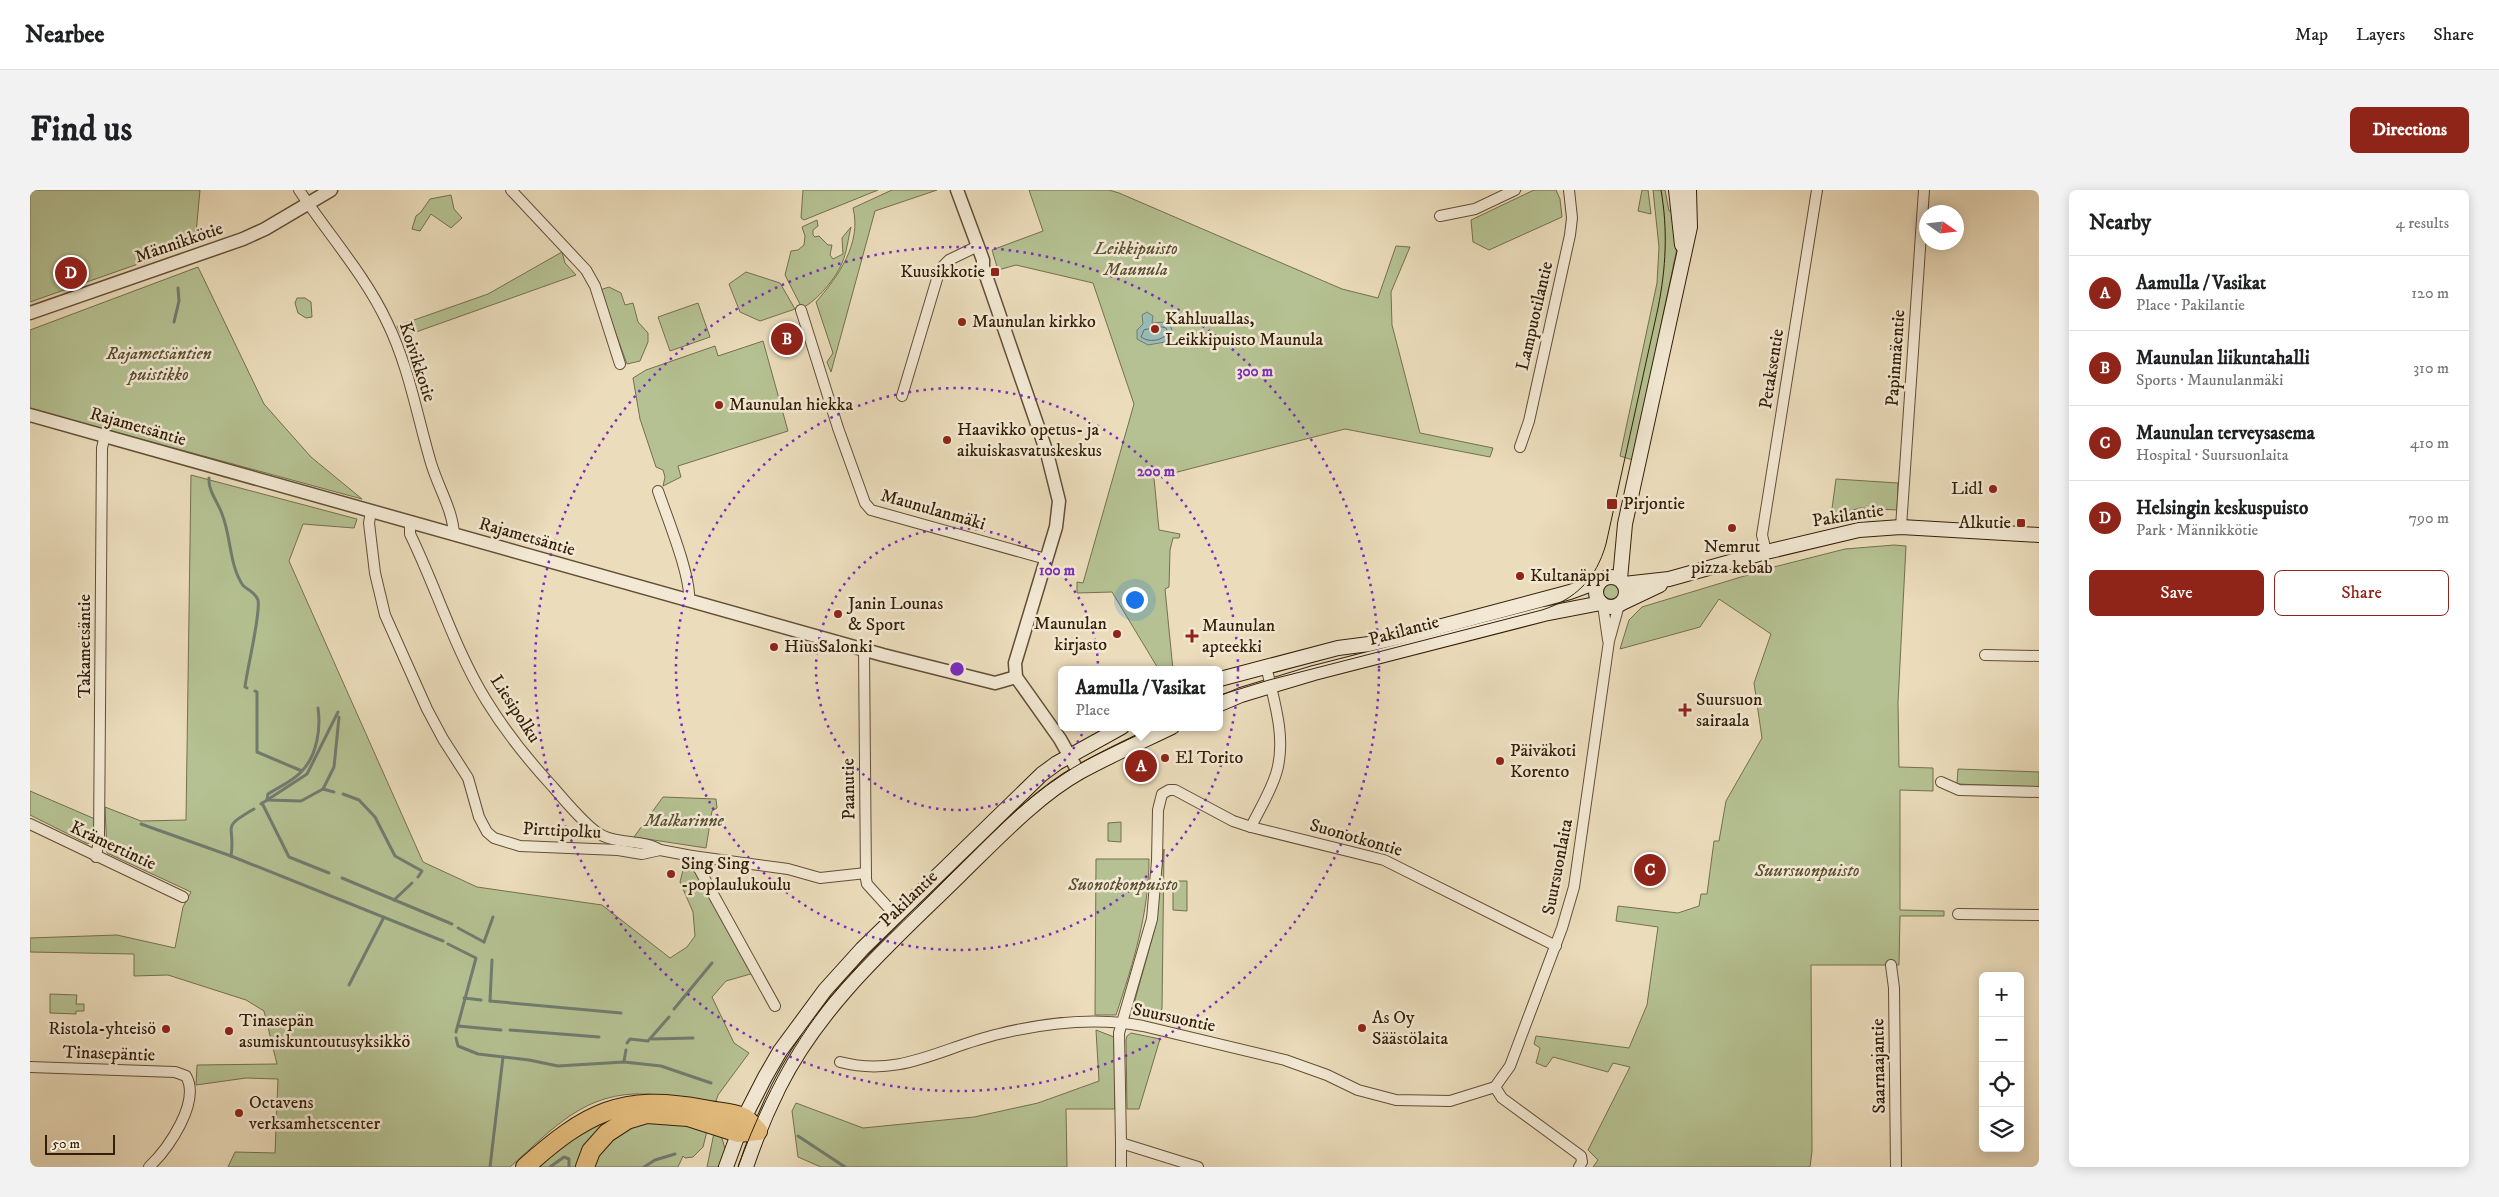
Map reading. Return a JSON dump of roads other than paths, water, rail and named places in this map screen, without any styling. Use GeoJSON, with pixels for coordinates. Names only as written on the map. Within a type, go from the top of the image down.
{"type":"FeatureCollection","features":[{"type":"Feature","properties":{"kind":"highway"},"geometry":{"type":"LineString","coordinates":[[525,1167],[578,1125],[594,1115],[644,1103],[669,1104],[758,1131]]}},
{"type":"Feature","properties":{"kind":"highway"},"geometry":{"type":"LineString","coordinates":[[585,1167],[591,1151],[607,1133],[627,1120],[641,1116],[657,1114],[741,1125]]}},
{"type":"Feature","properties":{"kind":"main road"},"geometry":{"type":"LineString","coordinates":[[1676,190],[1683,251]]}},
{"type":"Feature","properties":{"kind":"main road"},"geometry":{"type":"LineString","coordinates":[[1625,524],[1626,536],[1622,582],[1626,595],[1619,604],[1610,607],[1602,604],[1596,592],[1625,524],[1683,251],[1690,227],[1689,190]]}},
{"type":"Feature","properties":{"kind":"main road","name":"Pakilantie"},"geometry":{"type":"LineString","coordinates":[[1619,604],[1669,580],[1766,552],[1859,530],[1901,527],[2039,535]]}},
{"type":"Feature","properties":{"kind":"main road"},"geometry":{"type":"LineString","coordinates":[[1603,579],[1612,576],[1622,582]]}},
{"type":"Feature","properties":{"kind":"main road","name":"Pakilantie"},"geometry":{"type":"LineString","coordinates":[[1223,679],[1338,648],[1392,639],[1570,592],[1603,579]]}},
{"type":"Feature","properties":{"kind":"main road","name":"Pakilantie"},"geometry":{"type":"LineString","coordinates":[[1622,582],[1669,580]]}},
{"type":"Feature","properties":{"kind":"main road","name":"Pakilantie"},"geometry":{"type":"LineString","coordinates":[[1223,703],[1271,686],[1544,614],[1602,604]]}},
{"type":"Feature","properties":{"kind":"main road","name":"Pakilantie"},"geometry":{"type":"LineString","coordinates":[[726,1167],[741,1125],[780,1051],[810,1008],[837,975],[1036,779],[1070,756],[1115,731]]}},
{"type":"Feature","properties":{"kind":"main road","name":"Pakilantie"},"geometry":{"type":"LineString","coordinates":[[746,1167],[758,1131],[779,1086],[823,1018],[849,986],[1007,830],[1079,773],[1164,731]]}},
{"type":"Feature","properties":{"kind":"street","name":"Koivikkotie"},"geometry":{"type":"LineString","coordinates":[[299,190],[372,295],[394,338],[403,359],[437,484],[454,522],[454,535]]}},
{"type":"Feature","properties":{"kind":"street","name":"Männikkötie"},"geometry":{"type":"LineString","coordinates":[[30,313],[243,239],[265,229],[331,190]]}},
{"type":"Feature","properties":{"kind":"street"},"geometry":{"type":"LineString","coordinates":[[511,190],[586,270],[594,286],[620,364]]}},
{"type":"Feature","properties":{"kind":"street"},"geometry":{"type":"LineString","coordinates":[[949,190],[975,248]]}},
{"type":"Feature","properties":{"kind":"street"},"geometry":{"type":"LineString","coordinates":[[957,190],[978,262],[983,267],[1011,344],[1058,491],[1057,520],[1015,663],[1016,677],[1070,756],[1079,773]]}},
{"type":"Feature","properties":{"kind":"street"},"geometry":{"type":"LineString","coordinates":[[1440,216],[1475,209],[1515,190]]}},
{"type":"Feature","properties":{"kind":"street","name":"Lampuotilantie"},"geometry":{"type":"LineString","coordinates":[[1520,447],[1529,420],[1570,235],[1572,218],[1569,190]]}},
{"type":"Feature","properties":{"kind":"street","name":"Petaksentie"},"geometry":{"type":"LineString","coordinates":[[1766,552],[1762,535],[1817,190]]}},
{"type":"Feature","properties":{"kind":"street","name":"Papinmäentie"},"geometry":{"type":"LineString","coordinates":[[1901,527],[1924,190]]}},
{"type":"Feature","properties":{"kind":"street"},"geometry":{"type":"LineString","coordinates":[[902,396],[940,269],[949,260],[975,248]]}},
{"type":"Feature","properties":{"kind":"street","name":"Maunulanmäki"},"geometry":{"type":"LineString","coordinates":[[801,310],[838,428],[865,503],[871,510],[1046,559]]}},
{"type":"Feature","properties":{"kind":"street","name":"Rajametsäntie"},"geometry":{"type":"LineString","coordinates":[[30,416],[105,435],[370,512],[864,650],[995,683],[1016,677]]}},
{"type":"Feature","properties":{"kind":"street","name":"Takametsäntie"},"geometry":{"type":"LineString","coordinates":[[96,857],[99,840],[102,465],[105,435]]}},
{"type":"Feature","properties":{"kind":"street"},"geometry":{"type":"LineString","coordinates":[[658,491],[685,572],[690,591],[689,600]]}},
{"type":"Feature","properties":{"kind":"street","name":"Pirttipolku"},"geometry":{"type":"LineString","coordinates":[[370,512],[369,523],[375,573],[385,615],[427,709],[443,739],[468,778],[479,817],[486,832],[494,838],[520,846],[618,850],[642,854],[660,850],[788,869],[820,878],[866,873]]}},
{"type":"Feature","properties":{"kind":"street","name":"Liesipolku"},"geometry":{"type":"LineString","coordinates":[[410,523],[410,534],[486,699],[535,768],[596,832],[606,837],[655,847],[660,850]]}},
{"type":"Feature","properties":{"kind":"street","name":"Suursuonlaita"},"geometry":{"type":"LineString","coordinates":[[1602,604],[1609,641]]}},
{"type":"Feature","properties":{"kind":"street","name":"Suursuonlaita"},"geometry":{"type":"LineString","coordinates":[[1495,1087],[1510,1066],[1568,910],[1579,863],[1609,641],[1619,604]]}},
{"type":"Feature","properties":{"kind":"street","name":"Paanutie"},"geometry":{"type":"LineString","coordinates":[[864,650],[867,884],[896,916]]}},
{"type":"Feature","properties":{"kind":"street"},"geometry":{"type":"LineString","coordinates":[[1985,655],[2039,656]]}},
{"type":"Feature","properties":{"kind":"street"},"geometry":{"type":"LineString","coordinates":[[1251,827],[1271,786],[1277,768],[1280,730],[1266,666]]}},
{"type":"Feature","properties":{"kind":"street"},"geometry":{"type":"LineString","coordinates":[[1941,782],[1959,790],[2039,792]]}},
{"type":"Feature","properties":{"kind":"street","name":"Suonotkontie"},"geometry":{"type":"LineString","coordinates":[[1122,1023],[1150,932],[1156,891],[1160,798],[1162,794],[1169,790],[1175,790],[1233,820],[1251,827],[1384,860],[1556,946]]}},
{"type":"Feature","properties":{"kind":"street","name":"Krämertintie"},"geometry":{"type":"LineString","coordinates":[[30,824],[183,897]]}},
{"type":"Feature","properties":{"kind":"street"},"geometry":{"type":"LineString","coordinates":[[692,856],[775,1006]]}},
{"type":"Feature","properties":{"kind":"street"},"geometry":{"type":"LineString","coordinates":[[1958,914],[2039,915]]}},
{"type":"Feature","properties":{"kind":"street","name":"Saarnaajantie"},"geometry":{"type":"LineString","coordinates":[[1891,965],[1894,988],[1896,1167]]}},
{"type":"Feature","properties":{"kind":"street","name":"Suursuontie"},"geometry":{"type":"LineString","coordinates":[[840,1062],[866,1068],[882,1068],[906,1064],[958,1045],[1020,1029],[1084,1023],[1122,1023],[1144,1026],[1285,1060],[1327,1075],[1358,1090],[1396,1100],[1450,1101],[1495,1087]]}},
{"type":"Feature","properties":{"kind":"street"},"geometry":{"type":"LineString","coordinates":[[1121,1167],[1119,1033],[1122,1023]]}},
{"type":"Feature","properties":{"kind":"street","name":"Tinasepäntie"},"geometry":{"type":"LineString","coordinates":[[30,1068],[175,1072],[186,1076],[190,1089],[182,1121],[172,1141],[150,1167]]}},
{"type":"Feature","properties":{"kind":"street"},"geometry":{"type":"LineString","coordinates":[[1495,1087],[1502,1098],[1581,1156],[1582,1162],[1579,1167]]}},
{"type":"Feature","properties":{"kind":"street"},"geometry":{"type":"LineString","coordinates":[[1120,1143],[1198,1167]]}},
{"type":"Feature","properties":{"kind":"water","name":"Kahluuallas, Leikkipuisto Maunula"},"geometry":{"type":"Polygon","coordinates":[[[1147,312],[1153,316],[1152,323],[1165,322],[1171,327],[1173,334],[1165,342],[1148,345],[1137,339],[1137,330],[1143,324],[1142,315],[1147,312]]]}},
{"type":"Feature","properties":{"kind":"waterway"},"geometry":{"type":"LineString","coordinates":[[174,322],[179,301],[178,288]]}},
{"type":"Feature","properties":{"kind":"waterway"},"geometry":{"type":"LineString","coordinates":[[209,478],[212,492],[225,522],[232,558],[238,576],[242,584],[258,600],[256,628],[245,687],[247,688]]}},
{"type":"Feature","properties":{"kind":"waterway"},"geometry":{"type":"LineString","coordinates":[[255,691],[257,692],[257,752],[302,771]]}},
{"type":"Feature","properties":{"kind":"waterway"},"geometry":{"type":"LineString","coordinates":[[318,708],[317,742],[311,758],[298,775],[268,794],[267,800],[301,801],[323,789],[334,792]]}},
{"type":"Feature","properties":{"kind":"waterway"},"geometry":{"type":"LineString","coordinates":[[261,804],[307,774],[338,712]]}},
{"type":"Feature","properties":{"kind":"waterway"},"geometry":{"type":"LineString","coordinates":[[323,789],[334,767],[339,717]]}},
{"type":"Feature","properties":{"kind":"waterway"},"geometry":{"type":"LineString","coordinates":[[343,794],[359,800],[375,817],[395,856],[422,871],[418,877]]}},
{"type":"Feature","properties":{"kind":"waterway"},"geometry":{"type":"LineString","coordinates":[[262,803],[289,857],[329,873]]}},
{"type":"Feature","properties":{"kind":"waterway"},"geometry":{"type":"LineString","coordinates":[[231,856],[231,828],[236,820],[254,809]]}},
{"type":"Feature","properties":{"kind":"waterway"},"geometry":{"type":"LineString","coordinates":[[141,824],[231,856],[443,941]]}},
{"type":"Feature","properties":{"kind":"waterway"},"geometry":{"type":"LineString","coordinates":[[342,878],[452,924]]}},
{"type":"Feature","properties":{"kind":"waterway"},"geometry":{"type":"LineString","coordinates":[[394,900],[412,883]]}},
{"type":"Feature","properties":{"kind":"waterway"},"geometry":{"type":"LineString","coordinates":[[349,985],[384,917]]}},
{"type":"Feature","properties":{"kind":"waterway"},"geometry":{"type":"LineString","coordinates":[[484,942],[493,917]]}},
{"type":"Feature","properties":{"kind":"waterway"},"geometry":{"type":"LineString","coordinates":[[458,928],[484,942]]}},
{"type":"Feature","properties":{"kind":"waterway"},"geometry":{"type":"LineString","coordinates":[[448,944],[476,958],[456,1032]]}},
{"type":"Feature","properties":{"kind":"waterway"},"geometry":{"type":"LineString","coordinates":[[490,1001],[492,960]]}},
{"type":"Feature","properties":{"kind":"waterway"},"geometry":{"type":"LineString","coordinates":[[674,1009],[712,963]]}},
{"type":"Feature","properties":{"kind":"waterway"},"geometry":{"type":"LineString","coordinates":[[464,998],[481,1000]]}},
{"type":"Feature","properties":{"kind":"waterway"},"geometry":{"type":"LineString","coordinates":[[490,1001],[621,1013]]}},
{"type":"Feature","properties":{"kind":"waterway"},"geometry":{"type":"LineString","coordinates":[[627,1043],[630,1039],[648,1041],[669,1017]]}},
{"type":"Feature","properties":{"kind":"waterway"},"geometry":{"type":"LineString","coordinates":[[458,1026],[501,1030]]}},
{"type":"Feature","properties":{"kind":"waterway"},"geometry":{"type":"LineString","coordinates":[[510,1030],[599,1037]]}},
{"type":"Feature","properties":{"kind":"waterway"},"geometry":{"type":"LineString","coordinates":[[456,1038],[458,1046],[478,1054],[529,1060],[558,1066],[624,1062],[661,1066],[711,1083]]}},
{"type":"Feature","properties":{"kind":"waterway"},"geometry":{"type":"LineString","coordinates":[[652,1039],[693,1038]]}},
{"type":"Feature","properties":{"kind":"waterway"},"geometry":{"type":"LineString","coordinates":[[624,1061],[626,1050]]}},
{"type":"Feature","properties":{"kind":"waterway"},"geometry":{"type":"LineString","coordinates":[[490,1167],[503,1057]]}},
{"type":"Feature","properties":{"kind":"waterway"},"geometry":{"type":"LineString","coordinates":[[798,1136],[845,1167]]}},
{"type":"Feature","properties":{"kind":"waterway"},"geometry":{"type":"LineString","coordinates":[[644,1167],[655,1160],[675,1154]]}},
{"type":"Feature","properties":{"kind":"waterway"},"geometry":{"type":"LineString","coordinates":[[550,1167],[564,1157],[569,1159],[569,1167]]}},
{"type":"Feature","properties":{"kind":"tram line"},"geometry":{"type":"LineString","coordinates":[[1223,694],[1269,680],[1542,610],[1565,600],[1583,586],[1597,568],[1606,544],[1658,308],[1665,249],[1665,220],[1661,190]]}},
{"type":"Feature","properties":{"kind":"tram line"},"geometry":{"type":"LineString","coordinates":[[738,1167],[766,1100],[801,1037],[830,998],[858,966],[1032,797],[1084,762],[1144,731]]}},
{"type":"Feature","properties":{"kind":"place","name":"Kuusikkotie"},"geometry":{"type":"Point","coordinates":[995,272]}},
{"type":"Feature","properties":{"kind":"place","name":"Helsingin keskuspuisto"},"geometry":{"type":"Point","coordinates":[71,273]}},
{"type":"Feature","properties":{"kind":"place","name":"Maunulan kirkko"},"geometry":{"type":"Point","coordinates":[962,322]}},
{"type":"Feature","properties":{"kind":"place","name":"Kahluuallas, Leikkipuisto Maunula"},"geometry":{"type":"Point","coordinates":[1155,329]}},
{"type":"Feature","properties":{"kind":"place","name":"Maunulan liikuntahalli"},"geometry":{"type":"Point","coordinates":[787,339]}},
{"type":"Feature","properties":{"kind":"place","name":"Maunulan hiekka"},"geometry":{"type":"Point","coordinates":[719,405]}},
{"type":"Feature","properties":{"kind":"place","name":"Haavikko opetus- ja aikuiskasvatuskeskus"},"geometry":{"type":"Point","coordinates":[947,440]}},
{"type":"Feature","properties":{"kind":"place","name":"Lidl"},"geometry":{"type":"Point","coordinates":[1993,489]}},
{"type":"Feature","properties":{"kind":"place","name":"Pirjontie"},"geometry":{"type":"Point","coordinates":[1612,504]}},
{"type":"Feature","properties":{"kind":"place","name":"Alkutie"},"geometry":{"type":"Point","coordinates":[2021,523]}},
{"type":"Feature","properties":{"kind":"place","name":"Nemrut pizza kebab"},"geometry":{"type":"Point","coordinates":[1732,528]}},
{"type":"Feature","properties":{"kind":"place","name":"Kultanäppi"},"geometry":{"type":"Point","coordinates":[1520,576]}},
{"type":"Feature","properties":{"kind":"place","name":"Janin Lounas & Sport"},"geometry":{"type":"Point","coordinates":[838,614]}},
{"type":"Feature","properties":{"kind":"place","name":"Maunulan kirjasto"},"geometry":{"type":"Point","coordinates":[1117,634]}},
{"type":"Feature","properties":{"kind":"place","name":"Maunulan apteekki"},"geometry":{"type":"Point","coordinates":[1192,636]}},
{"type":"Feature","properties":{"kind":"place","name":"HiusSalonki"},"geometry":{"type":"Point","coordinates":[774,647]}},
{"type":"Feature","properties":{"kind":"place","name":"Suursuon sairaala"},"geometry":{"type":"Point","coordinates":[1685,710]}},
{"type":"Feature","properties":{"kind":"place","name":"El Torito"},"geometry":{"type":"Point","coordinates":[1165,758]}},
{"type":"Feature","properties":{"kind":"place","name":"Päiväkoti Korento"},"geometry":{"type":"Point","coordinates":[1500,761]}},
{"type":"Feature","properties":{"kind":"place","name":"Aamulla / Vasikat"},"geometry":{"type":"Point","coordinates":[1141,766]}},
{"type":"Feature","properties":{"kind":"place","name":"Maunulan terveysasema"},"geometry":{"type":"Point","coordinates":[1650,870]}},
{"type":"Feature","properties":{"kind":"place","name":"Sing Sing -poplaulukoulu"},"geometry":{"type":"Point","coordinates":[671,874]}},
{"type":"Feature","properties":{"kind":"place","name":"As Oy Säästölaita"},"geometry":{"type":"Point","coordinates":[1362,1028]}},
{"type":"Feature","properties":{"kind":"place","name":"Ristola-yhteisö"},"geometry":{"type":"Point","coordinates":[166,1029]}},
{"type":"Feature","properties":{"kind":"place","name":"Tinasepän asumiskuntoutusyksikkö"},"geometry":{"type":"Point","coordinates":[229,1031]}},
{"type":"Feature","properties":{"kind":"place","name":"Octavens verksamhetscenter"},"geometry":{"type":"Point","coordinates":[239,1113]}},
{"type":"Feature","properties":{"kind":"park label","name":"Leikkipuisto Maunula"},"geometry":{"type":"Point","coordinates":[1136,259]}},
{"type":"Feature","properties":{"kind":"park label","name":"Rajametsäntien puistikko"},"geometry":{"type":"Point","coordinates":[159,364]}},
{"type":"Feature","properties":{"kind":"park label","name":"Malkarinne"},"geometry":{"type":"Point","coordinates":[684,821]}},
{"type":"Feature","properties":{"kind":"park label","name":"Suursuonpuisto"},"geometry":{"type":"Point","coordinates":[1807,871]}},
{"type":"Feature","properties":{"kind":"park label","name":"Suonotkonpuisto"},"geometry":{"type":"Point","coordinates":[1123,885]}}]}
